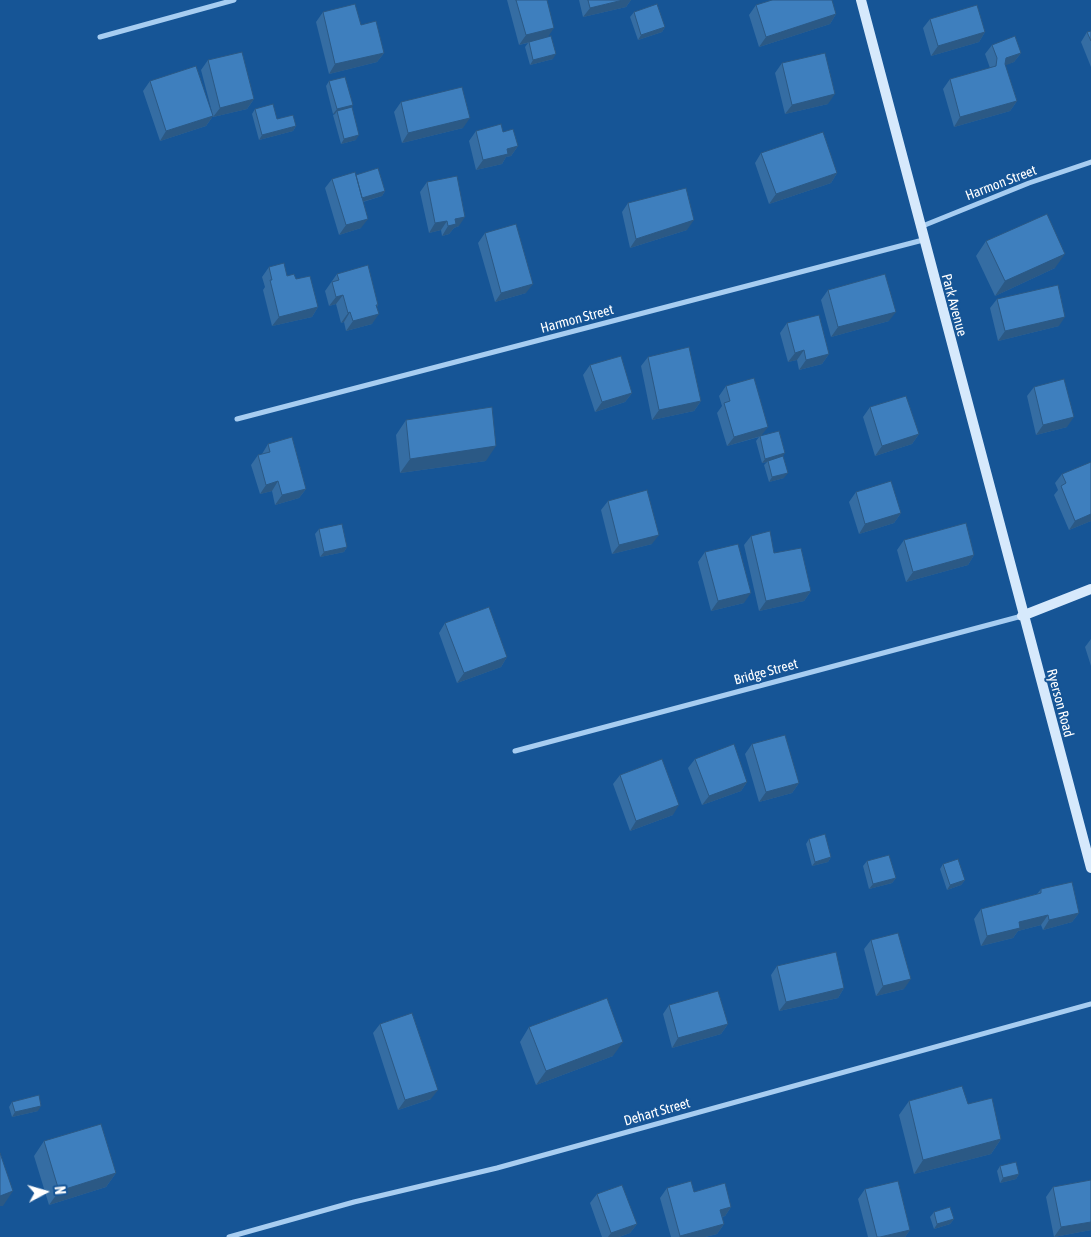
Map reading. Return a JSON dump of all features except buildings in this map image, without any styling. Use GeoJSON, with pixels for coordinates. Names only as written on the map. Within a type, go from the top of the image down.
{"type":"FeatureCollection","features":[{"type":"Feature","properties":{"kind":"street"},"geometry":{"type":"LineString","coordinates":[[100,37],[234,0]]}},
{"type":"Feature","properties":{"kind":"street","name":"Park Avenue"},"geometry":{"type":"LineString","coordinates":[[861,0],[1022,616]]}},
{"type":"Feature","properties":{"kind":"street","name":"Harmon Street"},"geometry":{"type":"LineString","coordinates":[[920,227],[1029,183],[1091,162]]}},
{"type":"Feature","properties":{"kind":"street","name":"Harmon Street"},"geometry":{"type":"LineString","coordinates":[[236,419],[923,240]]}},
{"type":"Feature","properties":{"kind":"street"},"geometry":{"type":"LineString","coordinates":[[1022,616],[1091,589]]}},
{"type":"Feature","properties":{"kind":"street","name":"Bridge Street"},"geometry":{"type":"LineString","coordinates":[[515,751],[1022,616]]}},
{"type":"Feature","properties":{"kind":"street","name":"Ryerson Road"},"geometry":{"type":"LineString","coordinates":[[1022,616],[1091,868]]}},
{"type":"Feature","properties":{"kind":"street","name":"Dehart Street"},"geometry":{"type":"LineString","coordinates":[[229,1237],[354,1202],[497,1168],[1091,1004]]}}]}
